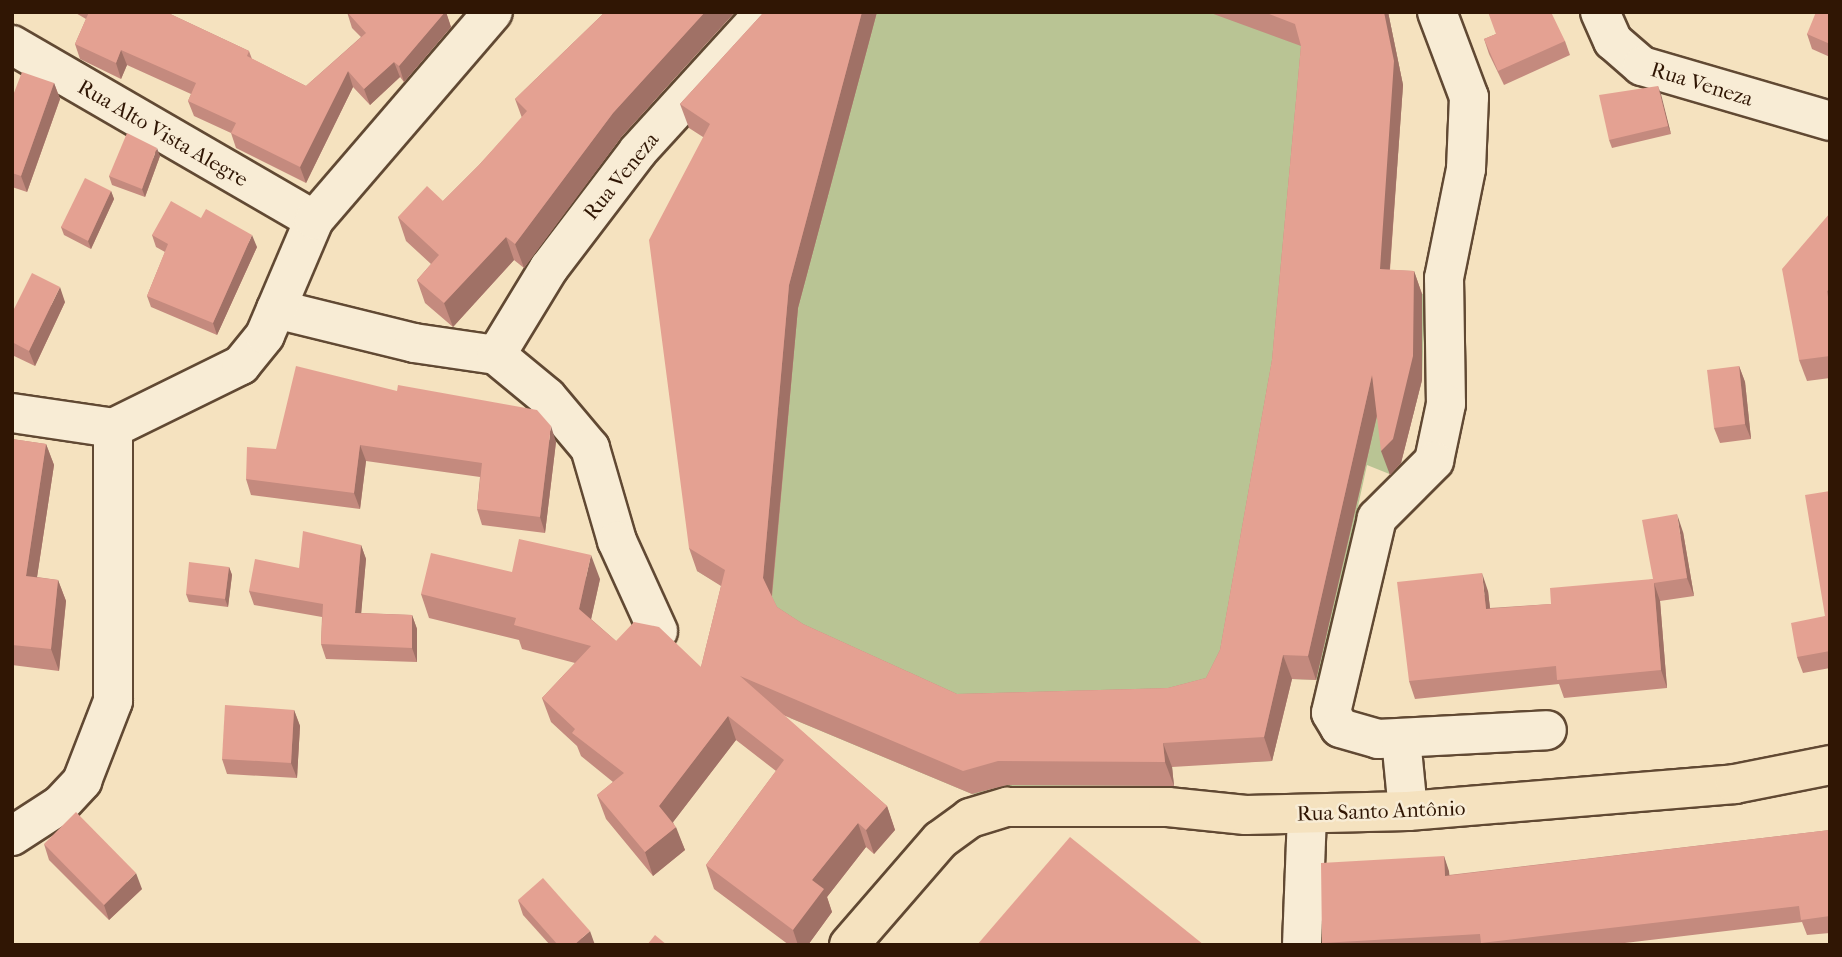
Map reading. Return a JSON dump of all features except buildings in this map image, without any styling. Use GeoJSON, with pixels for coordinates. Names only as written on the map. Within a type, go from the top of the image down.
{"type":"FeatureCollection","features":[{"type":"Feature","properties":{"kind":"main road","name":"Rua Santo Antônio"},"geometry":{"type":"LineString","coordinates":[[849,945],[940,840],[970,818],[1007,807],[1307,815],[1408,811],[1735,784],[1830,765]]}},
{"type":"Feature","properties":{"kind":"street"},"geometry":{"type":"LineString","coordinates":[[12,413],[113,428],[241,365],[276,309],[314,220],[493,12]]}},
{"type":"Feature","properties":{"kind":"street","name":"Rua Veneza"},"geometry":{"type":"LineString","coordinates":[[496,355],[549,268],[638,151],[765,12]]}},
{"type":"Feature","properties":{"kind":"street"},"geometry":{"type":"LineString","coordinates":[[1437,12],[1469,97],[1466,169],[1444,278],[1446,404],[1434,461],[1377,518],[1331,713],[1340,727],[1360,736],[1401,739],[1547,730]]}},
{"type":"Feature","properties":{"kind":"street","name":"Rua Veneza"},"geometry":{"type":"LineString","coordinates":[[1600,12],[1613,41],[1642,66],[1830,121]]}},
{"type":"Feature","properties":{"kind":"street","name":"Rua Alto Vista Alegre"},"geometry":{"type":"LineString","coordinates":[[12,45],[314,220]]}},
{"type":"Feature","properties":{"kind":"street"},"geometry":{"type":"LineString","coordinates":[[276,309],[414,343],[496,355],[573,420],[590,448],[617,541],[658,631]]}},
{"type":"Feature","properties":{"kind":"street"},"geometry":{"type":"LineString","coordinates":[[12,835],[82,781],[113,701],[113,428]]}},
{"type":"Feature","properties":{"kind":"street"},"geometry":{"type":"LineString","coordinates":[[1401,739],[1408,811]]}},
{"type":"Feature","properties":{"kind":"street"},"geometry":{"type":"LineString","coordinates":[[1302,945],[1307,815]]}},
{"type":"Feature","properties":{"kind":"green space"},"geometry":{"type":"Polygon","coordinates":[[[790,12],[1388,12],[1403,85],[1388,292],[1425,294],[1422,380],[1397,477],[1367,465],[1320,680],[1291,679],[1272,761],[1172,766],[1174,789],[972,794],[790,718],[796,700],[734,593],[697,571],[790,12]]]}}]}
